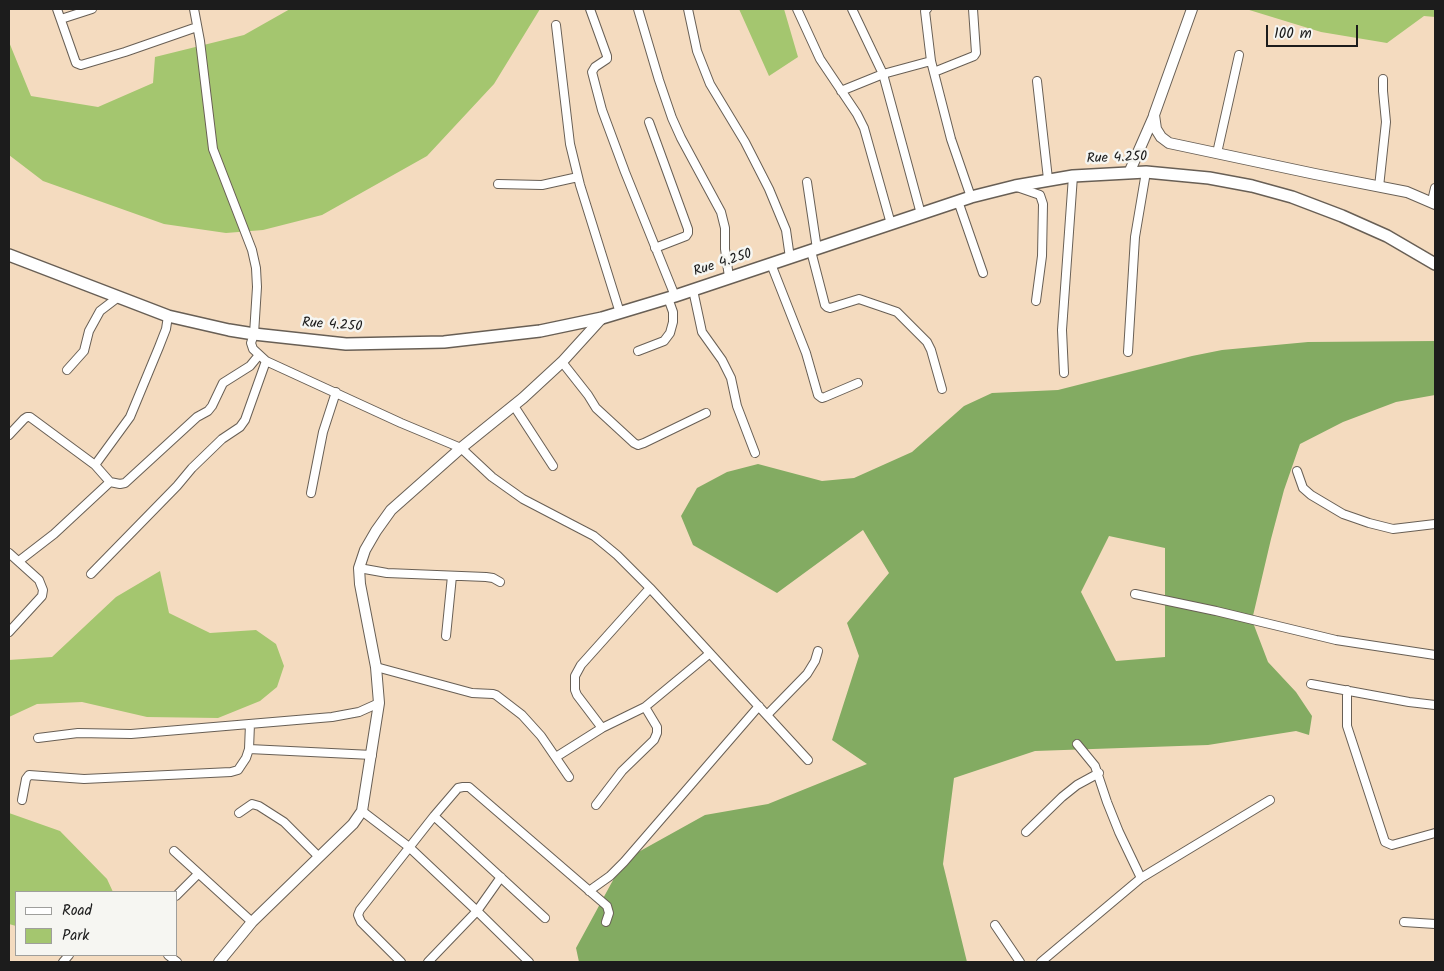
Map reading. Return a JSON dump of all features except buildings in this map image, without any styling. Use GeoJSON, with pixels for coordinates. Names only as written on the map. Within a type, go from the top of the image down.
{"type":"FeatureCollection","features":[{"type":"Feature","properties":{"kind":"main road","name":"Rue 4.250"},"geometry":{"type":"LineString","coordinates":[[9,255],[168,316],[254,334],[346,344],[444,342],[540,331],[602,318],[672,297],[971,197],[1015,186],[1073,176],[1146,172],[1209,178],[1252,186],[1292,197],[1387,236],[1435,264]]}},
{"type":"Feature","properties":{"kind":"street"},"geometry":{"type":"LineString","coordinates":[[57,9],[76,63],[81,65],[197,28]]}},
{"type":"Feature","properties":{"kind":"street"},"geometry":{"type":"LineString","coordinates":[[61,19],[92,9]]}},
{"type":"Feature","properties":{"kind":"street"},"geometry":{"type":"LineString","coordinates":[[194,9],[213,149],[252,250],[256,268],[257,287],[254,334],[251,343],[253,349],[266,361],[401,423],[461,448],[492,477],[523,499],[594,536],[617,555],[650,588],[808,760]]}},
{"type":"Feature","properties":{"kind":"street"},"geometry":{"type":"LineString","coordinates":[[590,9],[607,56],[604,61],[593,69],[595,84],[612,137],[672,297],[673,322],[670,334],[664,341],[638,351]]}},
{"type":"Feature","properties":{"kind":"street"},"geometry":{"type":"LineString","coordinates":[[638,9],[672,118],[684,145],[721,212],[726,228],[725,248],[729,277]]}},
{"type":"Feature","properties":{"kind":"street"},"geometry":{"type":"LineString","coordinates":[[688,9],[697,51],[710,84],[745,142],[769,189],[786,230],[790,258]]}},
{"type":"Feature","properties":{"kind":"street"},"geometry":{"type":"LineString","coordinates":[[797,9],[820,59],[864,128],[891,224]]}},
{"type":"Feature","properties":{"kind":"street"},"geometry":{"type":"LineString","coordinates":[[852,9],[883,74],[921,214]]}},
{"type":"Feature","properties":{"kind":"street"},"geometry":{"type":"LineString","coordinates":[[927,9],[925,11],[931,61],[951,139],[971,197]]}},
{"type":"Feature","properties":{"kind":"street"},"geometry":{"type":"LineString","coordinates":[[934,72],[974,56],[976,53],[973,9]]}},
{"type":"Feature","properties":{"kind":"street"},"geometry":{"type":"LineString","coordinates":[[1129,173],[1154,115],[1192,9]]}},
{"type":"Feature","properties":{"kind":"street"},"geometry":{"type":"LineString","coordinates":[[556,25],[570,144],[578,177],[620,313]]}},
{"type":"Feature","properties":{"kind":"street"},"geometry":{"type":"LineString","coordinates":[[1217,153],[1239,55]]}},
{"type":"Feature","properties":{"kind":"street"},"geometry":{"type":"LineString","coordinates":[[841,91],[883,74],[931,61]]}},
{"type":"Feature","properties":{"kind":"street"},"geometry":{"type":"LineString","coordinates":[[1380,187],[1386,122],[1383,79]]}},
{"type":"Feature","properties":{"kind":"street"},"geometry":{"type":"LineString","coordinates":[[1037,80],[1048,179]]}},
{"type":"Feature","properties":{"kind":"street"},"geometry":{"type":"LineString","coordinates":[[1154,115],[1156,129],[1160,137],[1169,143],[1406,192],[1434,202],[1435,188]]}},
{"type":"Feature","properties":{"kind":"street"},"geometry":{"type":"LineString","coordinates":[[649,122],[688,229],[686,236],[655,248]]}},
{"type":"Feature","properties":{"kind":"street"},"geometry":{"type":"LineString","coordinates":[[1128,352],[1135,237],[1146,172]]}},
{"type":"Feature","properties":{"kind":"street"},"geometry":{"type":"LineString","coordinates":[[1064,374],[1062,330],[1073,176]]}},
{"type":"Feature","properties":{"kind":"street"},"geometry":{"type":"LineString","coordinates":[[498,184],[542,185],[578,177]]}},
{"type":"Feature","properties":{"kind":"street"},"geometry":{"type":"LineString","coordinates":[[807,182],[814,250],[825,304],[830,308],[859,299],[897,312],[927,342],[942,390]]}},
{"type":"Feature","properties":{"kind":"street"},"geometry":{"type":"LineString","coordinates":[[1015,186],[1040,195],[1044,204],[1042,256],[1036,301]]}},
{"type":"Feature","properties":{"kind":"street"},"geometry":{"type":"LineString","coordinates":[[958,202],[983,273]]}},
{"type":"Feature","properties":{"kind":"street"},"geometry":{"type":"LineString","coordinates":[[771,264],[806,352],[818,395],[822,398],[858,383]]}},
{"type":"Feature","properties":{"kind":"street"},"geometry":{"type":"LineString","coordinates":[[693,290],[702,332],[722,360],[731,378],[737,406],[755,452]]}},
{"type":"Feature","properties":{"kind":"street"},"geometry":{"type":"LineString","coordinates":[[67,370],[84,351],[89,331],[100,312],[117,298]]}},
{"type":"Feature","properties":{"kind":"street"},"geometry":{"type":"LineString","coordinates":[[95,465],[130,417],[160,347],[168,316]]}},
{"type":"Feature","properties":{"kind":"street"},"geometry":{"type":"LineString","coordinates":[[219,962],[252,922],[353,824],[362,811],[379,703],[376,667],[360,584],[359,568],[365,550],[391,510],[461,448],[514,406],[562,362],[602,318]]}},
{"type":"Feature","properties":{"kind":"street"},"geometry":{"type":"LineString","coordinates":[[9,434],[24,419],[30,417],[95,465],[110,482],[125,483],[197,417],[208,411],[223,383],[245,370],[259,355]]}},
{"type":"Feature","properties":{"kind":"street"},"geometry":{"type":"LineString","coordinates":[[91,574],[177,486],[192,468],[222,439],[240,427],[245,420],[266,361]]}},
{"type":"Feature","properties":{"kind":"street"},"geometry":{"type":"LineString","coordinates":[[562,362],[596,408],[638,445],[644,444],[706,413]]}},
{"type":"Feature","properties":{"kind":"street"},"geometry":{"type":"LineString","coordinates":[[310,493],[323,432],[336,392]]}},
{"type":"Feature","properties":{"kind":"street"},"geometry":{"type":"LineString","coordinates":[[514,406],[553,466]]}},
{"type":"Feature","properties":{"kind":"street"},"geometry":{"type":"LineString","coordinates":[[1297,471],[1303,488],[1312,495],[1343,514],[1369,524],[1394,529],[1435,524]]}},
{"type":"Feature","properties":{"kind":"street"},"geometry":{"type":"LineString","coordinates":[[19,561],[61,528],[110,482]]}},
{"type":"Feature","properties":{"kind":"street"},"geometry":{"type":"LineString","coordinates":[[9,553],[39,580],[42,585],[42,596],[9,632]]}},
{"type":"Feature","properties":{"kind":"street"},"geometry":{"type":"LineString","coordinates":[[359,568],[387,573],[486,577],[500,582]]}},
{"type":"Feature","properties":{"kind":"street"},"geometry":{"type":"LineString","coordinates":[[446,636],[452,576]]}},
{"type":"Feature","properties":{"kind":"street"},"geometry":{"type":"LineString","coordinates":[[602,728],[577,695],[575,676],[581,666],[650,588]]}},
{"type":"Feature","properties":{"kind":"street"},"geometry":{"type":"LineString","coordinates":[[1135,594],[1336,640],[1435,655]]}},
{"type":"Feature","properties":{"kind":"street"},"geometry":{"type":"LineString","coordinates":[[767,715],[807,674],[815,661],[818,651]]}},
{"type":"Feature","properties":{"kind":"street"},"geometry":{"type":"LineString","coordinates":[[556,757],[602,728],[645,707],[709,654]]}},
{"type":"Feature","properties":{"kind":"street"},"geometry":{"type":"LineString","coordinates":[[376,667],[472,693],[493,694],[522,715],[541,736],[569,778]]}},
{"type":"Feature","properties":{"kind":"street"},"geometry":{"type":"LineString","coordinates":[[1311,684],[1435,705]]}},
{"type":"Feature","properties":{"kind":"street"},"geometry":{"type":"LineString","coordinates":[[1347,690],[1347,726],[1385,842],[1392,845],[1435,833]]}},
{"type":"Feature","properties":{"kind":"street"},"geometry":{"type":"LineString","coordinates":[[38,738],[78,733],[131,734],[332,717],[359,712],[379,703]]}},
{"type":"Feature","properties":{"kind":"street"},"geometry":{"type":"LineString","coordinates":[[589,891],[610,876],[624,862],[759,706]]}},
{"type":"Feature","properties":{"kind":"street"},"geometry":{"type":"LineString","coordinates":[[596,805],[622,771],[654,740],[657,727],[645,707]]}},
{"type":"Feature","properties":{"kind":"street"},"geometry":{"type":"LineString","coordinates":[[22,800],[26,779],[29,775],[84,779],[231,772],[238,770],[243,764],[249,749],[250,724]]}},
{"type":"Feature","properties":{"kind":"street"},"geometry":{"type":"LineString","coordinates":[[1077,744],[1092,760],[1099,773],[1107,802],[1141,878]]}},
{"type":"Feature","properties":{"kind":"street"},"geometry":{"type":"LineString","coordinates":[[249,749],[372,755]]}},
{"type":"Feature","properties":{"kind":"street"},"geometry":{"type":"LineString","coordinates":[[1026,832],[1062,797],[1077,785],[1099,773]]}},
{"type":"Feature","properties":{"kind":"street"},"geometry":{"type":"LineString","coordinates":[[401,962],[361,922],[358,915],[409,847],[458,788],[469,787],[608,906],[606,922]]}},
{"type":"Feature","properties":{"kind":"street"},"geometry":{"type":"LineString","coordinates":[[1041,962],[1141,878],[1270,800]]}},
{"type":"Feature","properties":{"kind":"street"},"geometry":{"type":"LineString","coordinates":[[239,813],[252,804],[259,806],[284,822],[319,857]]}},
{"type":"Feature","properties":{"kind":"street"},"geometry":{"type":"LineString","coordinates":[[362,811],[409,847],[529,962]]}},
{"type":"Feature","properties":{"kind":"street"},"geometry":{"type":"LineString","coordinates":[[434,816],[545,918]]}},
{"type":"Feature","properties":{"kind":"street"},"geometry":{"type":"LineString","coordinates":[[174,850],[252,922]]}},
{"type":"Feature","properties":{"kind":"street"},"geometry":{"type":"LineString","coordinates":[[178,894],[198,874]]}},
{"type":"Feature","properties":{"kind":"street"},"geometry":{"type":"LineString","coordinates":[[428,962],[477,911],[501,877]]}},
{"type":"Feature","properties":{"kind":"street"},"geometry":{"type":"LineString","coordinates":[[1404,922],[1435,924]]}},
{"type":"Feature","properties":{"kind":"street"},"geometry":{"type":"LineString","coordinates":[[995,925],[1020,962]]}},
{"type":"Feature","properties":{"kind":"green space"},"geometry":{"type":"Polygon","coordinates":[[[290,9],[540,9],[494,84],[427,156],[322,215],[263,230],[226,233],[164,224],[43,181],[9,155],[9,42],[31,96],[98,107],[153,83],[155,57],[244,35],[290,9]]]}},
{"type":"Feature","properties":{"kind":"green space"},"geometry":{"type":"Polygon","coordinates":[[[739,9],[784,9],[798,57],[769,76],[739,9]]]}},
{"type":"Feature","properties":{"kind":"green space"},"geometry":{"type":"Polygon","coordinates":[[[1246,9],[1435,9],[1435,17],[1424,16],[1387,43],[1321,32],[1246,9]]]}},
{"type":"Feature","properties":{"kind":"green space"},"geometry":{"type":"Polygon","coordinates":[[[1435,341],[1435,395],[1396,402],[1343,422],[1300,444],[1284,490],[1252,620],[1268,662],[1296,692],[1312,716],[1309,735],[1296,731],[1208,745],[1035,751],[954,778],[943,864],[967,962],[579,962],[576,948],[624,860],[705,815],[768,804],[867,764],[832,740],[859,656],[847,623],[889,573],[863,530],[777,593],[693,545],[681,516],[697,488],[727,472],[758,464],[822,481],[854,478],[912,452],[964,406],[992,393],[1058,390],[1222,350],[1308,342],[1435,341]],[[1109,536],[1081,592],[1116,661],[1165,657],[1165,548],[1109,536]]]}},
{"type":"Feature","properties":{"kind":"green space"},"geometry":{"type":"Polygon","coordinates":[[[160,571],[169,613],[210,633],[256,630],[276,644],[284,666],[277,687],[260,701],[218,718],[147,717],[82,702],[37,704],[9,717],[9,660],[52,657],[116,597],[160,571]]]}},
{"type":"Feature","properties":{"kind":"green space"},"geometry":{"type":"Polygon","coordinates":[[[9,813],[60,831],[107,879],[113,891],[15,891],[15,926],[9,924],[9,813]]]}}]}
